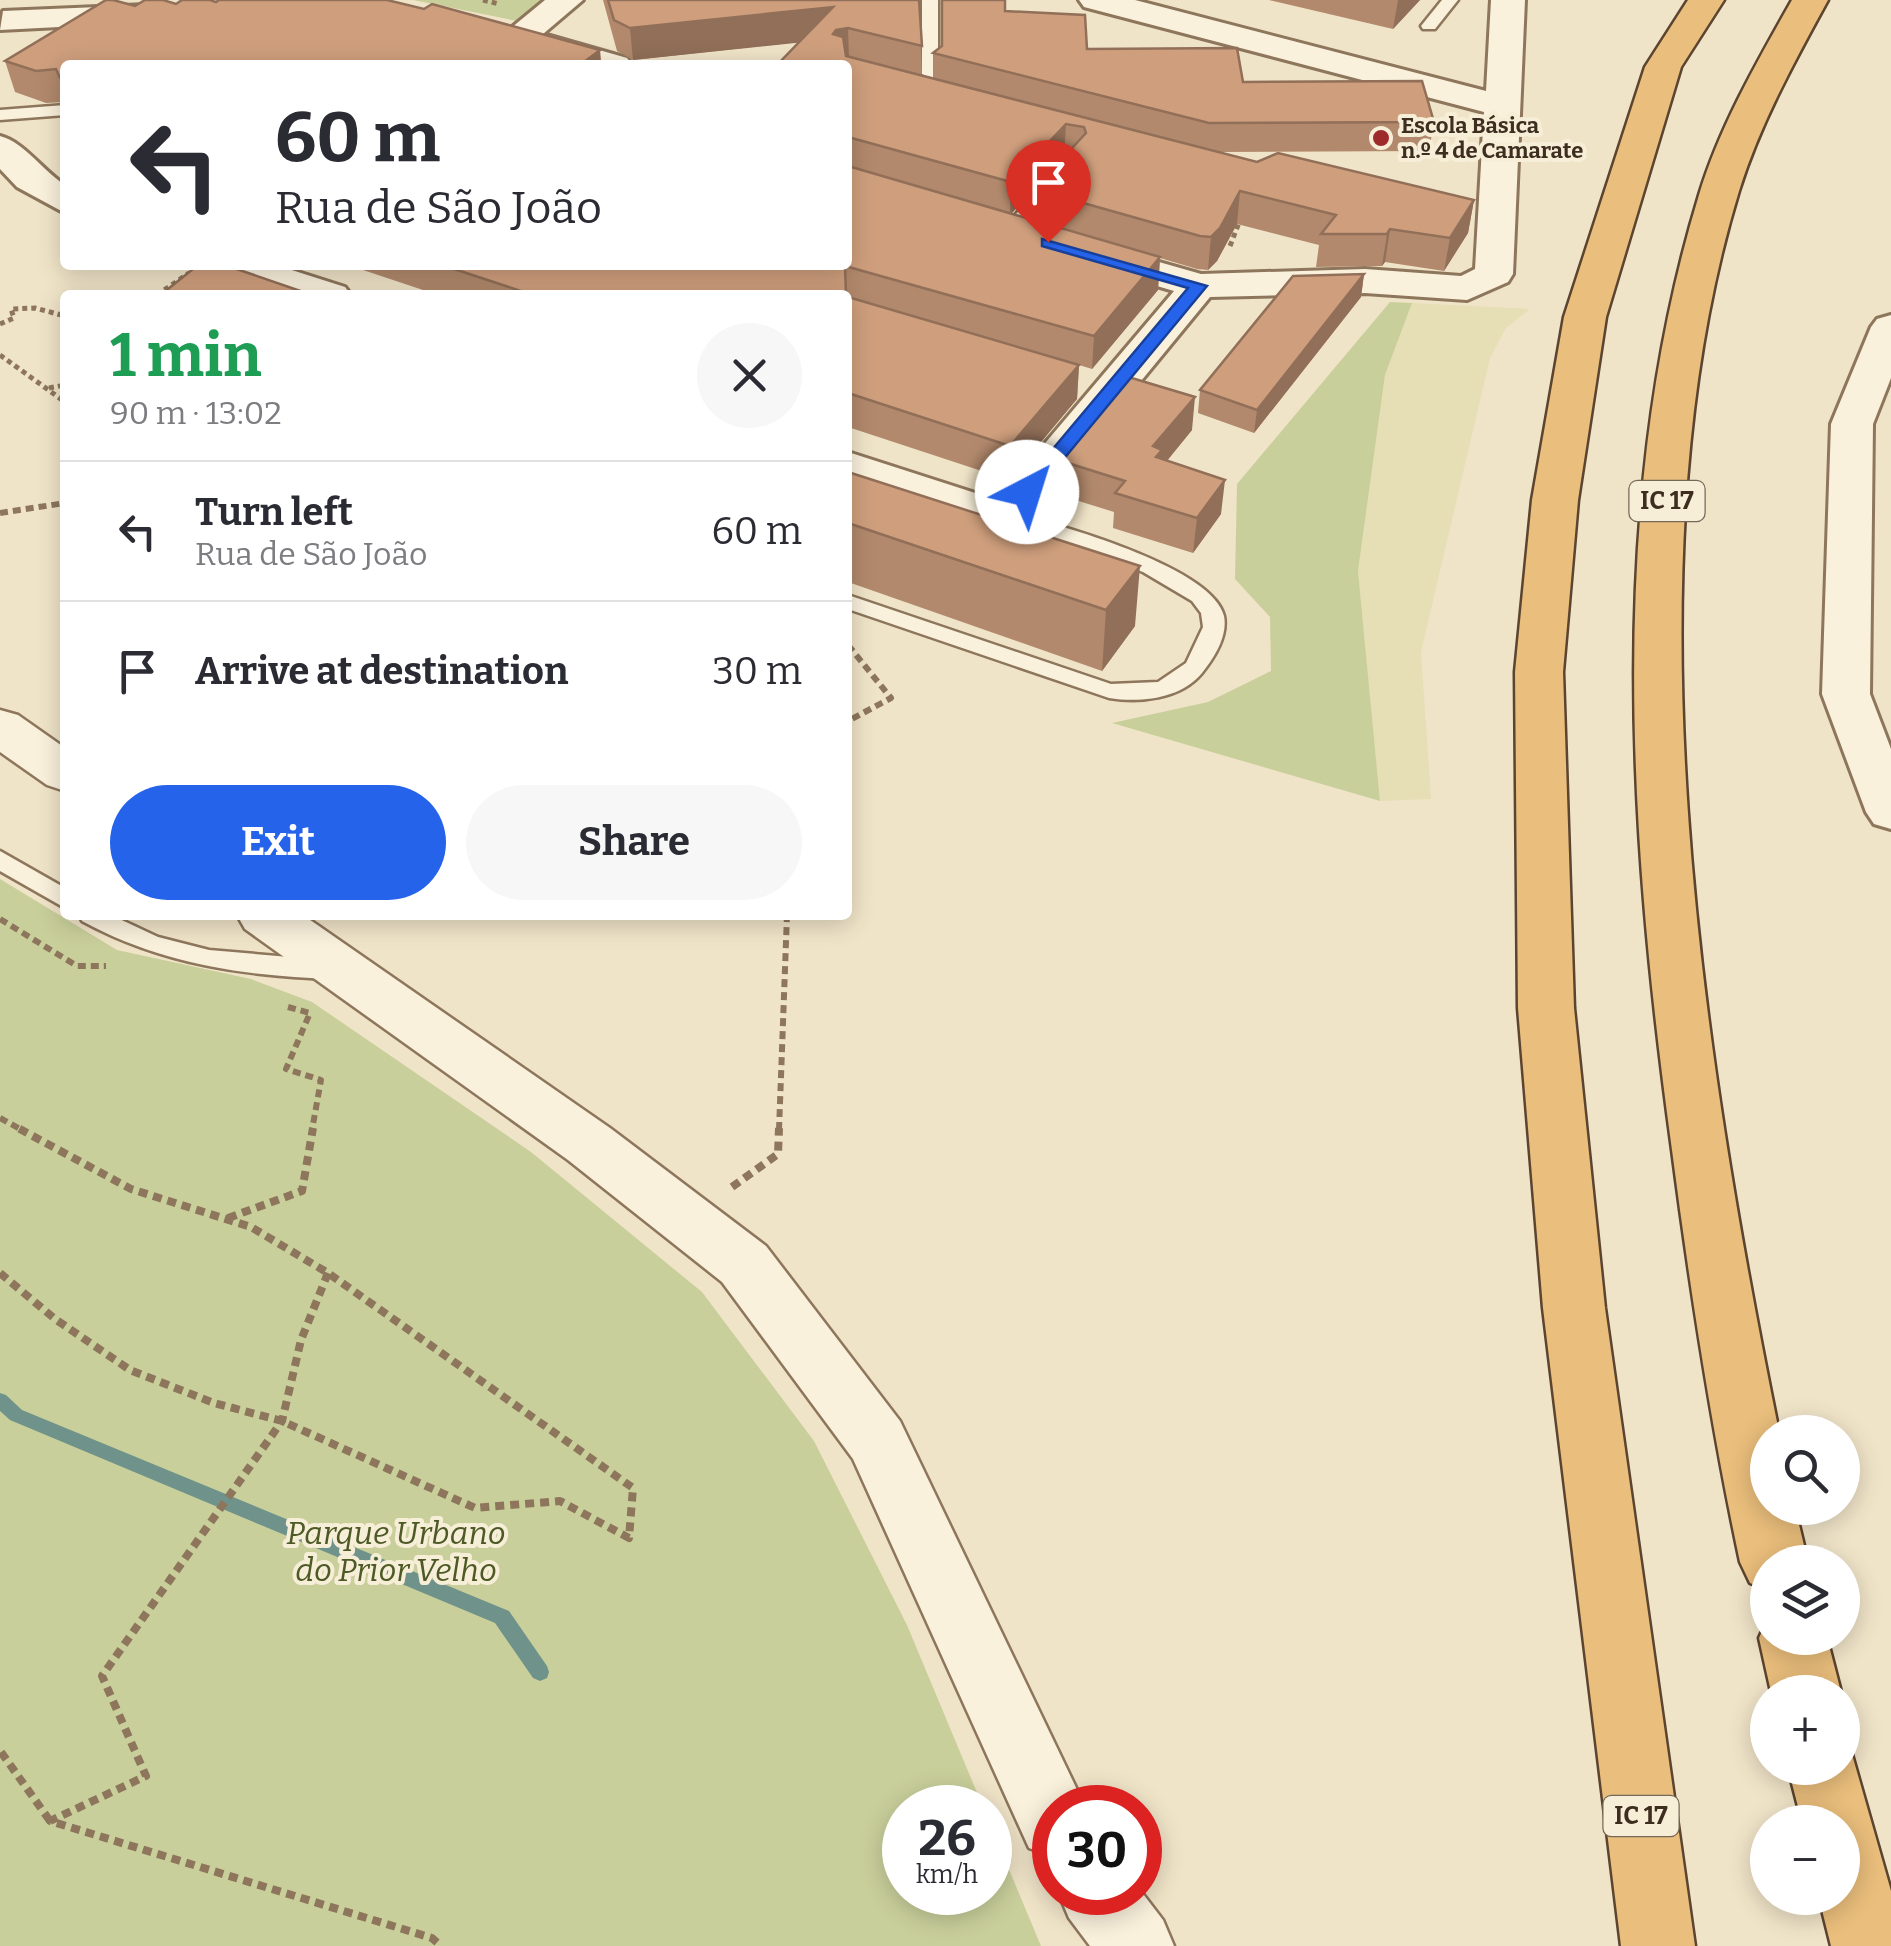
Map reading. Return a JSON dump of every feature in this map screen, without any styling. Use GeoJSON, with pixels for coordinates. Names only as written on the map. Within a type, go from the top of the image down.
{"type":"FeatureCollection","features":[{"type":"Feature","properties":{"kind":"highway","name":"IC 17"},"geometry":{"type":"LineString","coordinates":[[1658,1946],[1574,1308],[1546,1008],[1539,672],[1555,500],[1585,317],[1662,68],[1706,0]]}},
{"type":"Feature","properties":{"kind":"highway","name":"IC 17"},"geometry":{"type":"LineString","coordinates":[[1770,1545],[1747,1451],[1681,1026],[1661,749],[1664,521],[1686,348],[1718,196],[1758,96],[1810,0]]}},
{"type":"Feature","properties":{"kind":"highway"},"geometry":{"type":"LineString","coordinates":[[1860,1914],[1868,1946]]}},
{"type":"Feature","properties":{"kind":"street"},"geometry":{"type":"LineString","coordinates":[[517,37],[566,0]]}},
{"type":"Feature","properties":{"kind":"street"},"geometry":{"type":"LineString","coordinates":[[1096,0],[1502,106]]}},
{"type":"Feature","properties":{"kind":"street"},"geometry":{"type":"LineString","coordinates":[[992,226],[1198,286],[1366,281],[1467,288],[1494,274],[1508,0]]}},
{"type":"Feature","properties":{"kind":"street"},"geometry":{"type":"LineString","coordinates":[[3,17],[178,13]]}},
{"type":"Feature","properties":{"kind":"street"},"geometry":{"type":"LineString","coordinates":[[482,27],[597,60]]}},
{"type":"Feature","properties":{"kind":"street"},"geometry":{"type":"LineString","coordinates":[[0,147],[30,179],[60,199]]}},
{"type":"Feature","properties":{"kind":"street"},"geometry":{"type":"LineString","coordinates":[[252,270],[314,290]]}},
{"type":"Feature","properties":{"kind":"street"},"geometry":{"type":"LineString","coordinates":[[852,466],[1006,518],[1093,386],[1198,286]]}},
{"type":"Feature","properties":{"kind":"street"},"geometry":{"type":"LineString","coordinates":[[1891,327],[1878,391],[1852,424],[1846,694],[1891,812]]}},
{"type":"Feature","properties":{"kind":"street"},"geometry":{"type":"LineString","coordinates":[[0,727],[60,769]]}},
{"type":"Feature","properties":{"kind":"street"},"geometry":{"type":"LineString","coordinates":[[268,920],[326,992],[590,1144],[744,1264],[877,1441],[1037,1785]]}},
{"type":"Feature","properties":{"kind":"street"},"geometry":{"type":"LineString","coordinates":[[1093,1915],[1104,1946]]}},
{"type":"Feature","properties":{"kind":"street"},"geometry":{"type":"LineString","coordinates":[[1113,1915],[1137,1946]]}},
{"type":"Feature","properties":{"kind":"lane"},"geometry":{"type":"LineString","coordinates":[[925,87],[930,0]]}},
{"type":"Feature","properties":{"kind":"lane"},"geometry":{"type":"LineString","coordinates":[[1429,26],[1450,0]]}},
{"type":"Feature","properties":{"kind":"lane"},"geometry":{"type":"LineString","coordinates":[[0,115],[60,110]]}},
{"type":"Feature","properties":{"kind":"lane"},"geometry":{"type":"LineString","coordinates":[[992,226],[1073,163]]}},
{"type":"Feature","properties":{"kind":"lane"},"geometry":{"type":"LineString","coordinates":[[852,603],[1108,691],[1154,690],[1192,671],[1212,638],[1214,626],[1212,612],[1196,592],[1162,573],[1006,518]]}},
{"type":"Feature","properties":{"kind":"lane"},"geometry":{"type":"LineString","coordinates":[[0,860],[60,896]]}},
{"type":"Feature","properties":{"kind":"lane"},"geometry":{"type":"LineString","coordinates":[[99,920],[135,942],[250,968],[326,992]]}},
{"type":"Feature","properties":{"kind":"path"},"geometry":{"type":"LineString","coordinates":[[1198,286],[1227,253],[1244,210]]}},
{"type":"Feature","properties":{"kind":"path"},"geometry":{"type":"LineString","coordinates":[[164,290],[193,270]]}},
{"type":"Feature","properties":{"kind":"path"},"geometry":{"type":"LineString","coordinates":[[0,324],[14,318],[10,309],[35,308],[60,315]]}},
{"type":"Feature","properties":{"kind":"path"},"geometry":{"type":"LineString","coordinates":[[0,355],[60,398]]}},
{"type":"Feature","properties":{"kind":"path"},"geometry":{"type":"LineString","coordinates":[[48,388],[60,386]]}},
{"type":"Feature","properties":{"kind":"path"},"geometry":{"type":"LineString","coordinates":[[0,513],[60,503]]}},
{"type":"Feature","properties":{"kind":"path"},"geometry":{"type":"LineString","coordinates":[[852,651],[891,698],[852,719]]}},
{"type":"Feature","properties":{"kind":"path"},"geometry":{"type":"LineString","coordinates":[[686,1220],[778,1154],[787,920]]}},
{"type":"Feature","properties":{"kind":"path"},"geometry":{"type":"LineString","coordinates":[[225,1219],[302,1191],[321,1080],[286,1069],[326,992]]}},
{"type":"Feature","properties":{"kind":"path"},"geometry":{"type":"LineString","coordinates":[[0,1118],[131,1189],[250,1227],[328,1273],[633,1488],[629,1538],[560,1501],[474,1508],[282,1421],[214,1403],[130,1370],[55,1319],[0,1273]]}},
{"type":"Feature","properties":{"kind":"path"},"geometry":{"type":"LineString","coordinates":[[50,1822],[146,1776],[102,1676],[282,1421],[301,1340],[328,1273]]}},
{"type":"Feature","properties":{"kind":"path"},"geometry":{"type":"LineString","coordinates":[[0,1752],[50,1822],[432,1938],[441,1946]]}},
{"type":"Feature","properties":{"kind":"shaded area"},"geometry":{"type":"Polygon","coordinates":[[[1412,303],[1530,309],[1506,328],[1490,358],[1421,652],[1431,799],[1380,801],[1358,571],[1385,375],[1412,303]]]}},
{"type":"Feature","properties":{"kind":"green space"},"geometry":{"type":"Polygon","coordinates":[[[413,0],[544,0],[517,21],[413,0]]]}},
{"type":"Feature","properties":{"kind":"green space"},"geometry":{"type":"Polygon","coordinates":[[[1390,302],[1412,303],[1385,375],[1358,571],[1380,801],[1112,723],[1208,702],[1271,671],[1270,617],[1235,579],[1237,484],[1390,302]]]}},
{"type":"Feature","properties":{"kind":"green space","name":"Parque Urbano do Prior Velho"},"geometry":{"type":"Polygon","coordinates":[[[0,879],[60,915],[60,920],[68,920],[117,950],[251,979],[312,1002],[531,1152],[702,1292],[814,1441],[907,1625],[974,1785],[882,1785],[882,1915],[1012,1915],[1012,1877],[1041,1946],[0,1946],[0,879]]]}},
{"type":"Feature","properties":{"kind":"building"},"geometry":{"type":"Polygon","coordinates":[[[106,0],[135,6],[145,0],[176,4],[182,0],[387,0],[424,9],[432,4],[600,50],[587,60],[60,60],[60,78],[56,69],[36,71],[5,61],[106,0]]]}},
{"type":"Feature","properties":{"kind":"building"},"geometry":{"type":"Polygon","coordinates":[[[608,0],[919,0],[922,46],[848,28],[833,34],[843,37],[846,56],[1257,162],[1278,153],[1474,200],[1450,238],[1390,229],[1387,234],[1321,234],[1336,215],[1240,191],[1220,228],[1211,237],[1200,236],[1034,189],[1086,133],[1084,127],[1066,124],[1011,182],[852,138],[852,60],[782,60],[833,7],[630,28],[614,20],[608,0]]]}},
{"type":"Feature","properties":{"kind":"building"},"geometry":{"type":"Polygon","coordinates":[[[942,0],[1005,0],[1005,11],[1085,15],[1087,49],[1237,48],[1243,82],[1422,81],[1434,122],[1209,123],[933,53],[942,46],[942,0]]]}},
{"type":"Feature","properties":{"kind":"building"},"geometry":{"type":"Polygon","coordinates":[[[852,167],[1160,257],[1094,336],[852,268],[852,167]]]}},
{"type":"Feature","properties":{"kind":"building"},"geometry":{"type":"Polygon","coordinates":[[[192,270],[240,270],[298,290],[167,290],[192,270]]]}},
{"type":"Feature","properties":{"kind":"building"},"geometry":{"type":"Polygon","coordinates":[[[457,270],[845,270],[846,290],[518,290],[457,270]]]}},
{"type":"Feature","properties":{"kind":"building"},"geometry":{"type":"Polygon","coordinates":[[[1364,274],[1257,410],[1200,390],[1293,276],[1364,274]]]}},
{"type":"Feature","properties":{"kind":"building"},"geometry":{"type":"Polygon","coordinates":[[[852,298],[1079,365],[1010,446],[852,394],[852,298]]]}},
{"type":"Feature","properties":{"kind":"building"},"geometry":{"type":"Polygon","coordinates":[[[1125,376],[1195,397],[1153,446],[1162,450],[1156,457],[1225,480],[1197,518],[1115,493],[1125,481],[1055,459],[1125,376]]]}},
{"type":"Feature","properties":{"kind":"building"},"geometry":{"type":"Polygon","coordinates":[[[852,473],[1140,566],[1106,610],[852,524],[852,473]]]}},
{"type":"Feature","properties":{"kind":"waterway"},"geometry":{"type":"LineString","coordinates":[[0,1400],[16,1415],[502,1617],[540,1672]]}},
{"type":"Feature","properties":{"kind":"place","name":"Escola Básica n.º 4 de Camarate"},"geometry":{"type":"Point","coordinates":[1381,138]}},
{"type":"Feature","properties":{"kind":"route"},"geometry":{"type":"LineString","coordinates":[[1027,492],[1198,286],[1048,242]]}}]}
